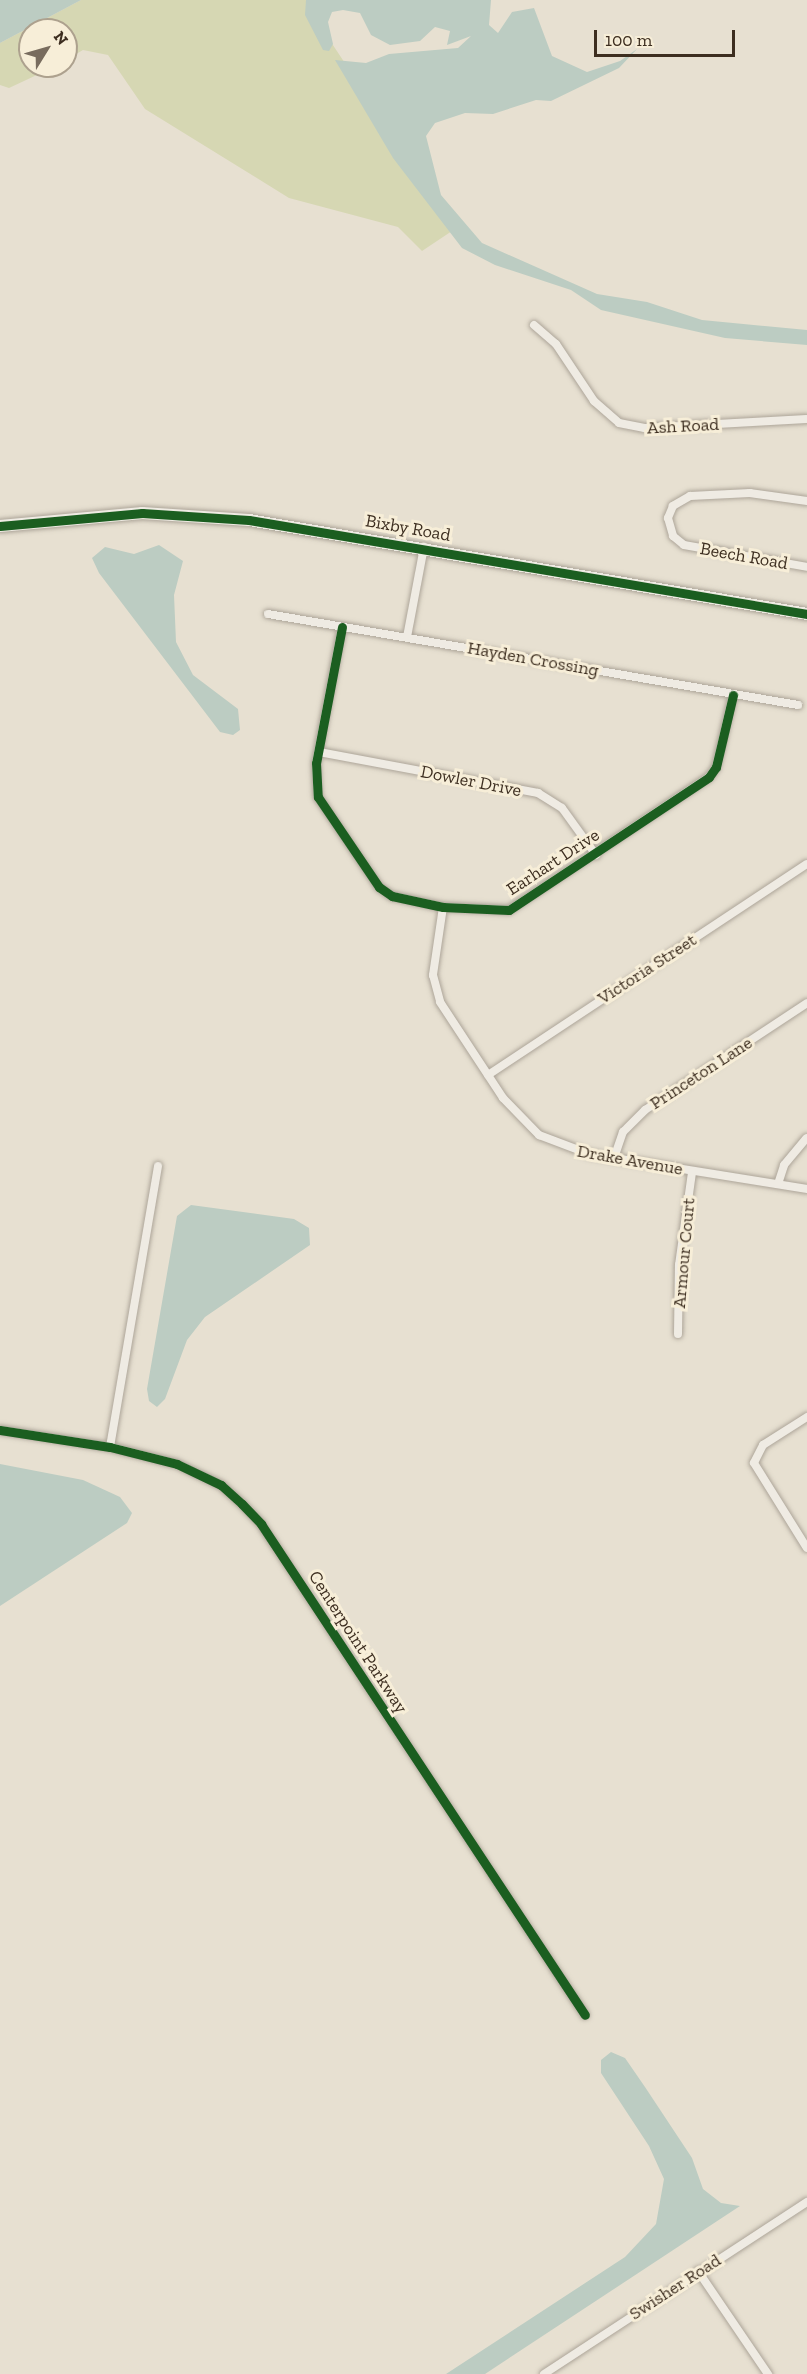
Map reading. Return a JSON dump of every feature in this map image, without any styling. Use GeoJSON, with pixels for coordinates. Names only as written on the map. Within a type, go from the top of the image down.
{"type":"FeatureCollection","features":[{"type":"Feature","properties":{"kind":"street","name":"Ash Road"},"geometry":{"type":"LineString","coordinates":[[534,326],[556,344],[594,400],[619,423],[645,428],[807,419]]}},
{"type":"Feature","properties":{"kind":"street","name":"Beech Road"},"geometry":{"type":"LineString","coordinates":[[807,501],[750,493],[690,496],[673,506],[668,518],[673,536],[684,545],[807,567]]}},
{"type":"Feature","properties":{"kind":"street","name":"Bixby Road"},"geometry":{"type":"LineString","coordinates":[[0,526],[89,515],[192,514],[424,547],[807,614]]}},
{"type":"Feature","properties":{"kind":"street"},"geometry":{"type":"LineString","coordinates":[[407,637],[424,547]]}},
{"type":"Feature","properties":{"kind":"street","name":"Hayden Crossing"},"geometry":{"type":"LineString","coordinates":[[268,614],[798,705]]}},
{"type":"Feature","properties":{"kind":"street","name":"Earhart Drive"},"geometry":{"type":"LineString","coordinates":[[342,627],[319,752],[315,787],[322,806],[373,882],[392,896],[443,907],[509,910],[596,855],[709,777],[716,767],[733,695]]}},
{"type":"Feature","properties":{"kind":"street","name":"Dowler Drive"},"geometry":{"type":"LineString","coordinates":[[319,752],[538,793],[562,808],[596,855]]}},
{"type":"Feature","properties":{"kind":"street","name":"Victoria Street"},"geometry":{"type":"LineString","coordinates":[[488,1075],[807,864]]}},
{"type":"Feature","properties":{"kind":"street","name":"Drake Avenue"},"geometry":{"type":"LineString","coordinates":[[443,907],[435,989],[488,1075],[519,1119],[540,1135],[563,1148],[692,1172],[807,1189]]}},
{"type":"Feature","properties":{"kind":"street","name":"Princeton Lane"},"geometry":{"type":"LineString","coordinates":[[614,1158],[624,1132],[645,1110],[807,1003]]}},
{"type":"Feature","properties":{"kind":"street"},"geometry":{"type":"LineString","coordinates":[[778,1184],[784,1165],[807,1138]]}},
{"type":"Feature","properties":{"kind":"street"},"geometry":{"type":"LineString","coordinates":[[110,1447],[158,1166]]}},
{"type":"Feature","properties":{"kind":"street","name":"Armour Court"},"geometry":{"type":"LineString","coordinates":[[678,1334],[679,1264],[692,1172]]}},
{"type":"Feature","properties":{"kind":"street"},"geometry":{"type":"LineString","coordinates":[[807,1417],[760,1448],[755,1458],[757,1472],[807,1548]]}},
{"type":"Feature","properties":{"kind":"street","name":"Centerpoint Parkway"},"geometry":{"type":"LineString","coordinates":[[0,1430],[110,1447],[177,1464],[210,1479],[231,1492],[261,1524],[585,2015]]}},
{"type":"Feature","properties":{"kind":"street","name":"Swisher Road"},"geometry":{"type":"LineString","coordinates":[[544,2374],[698,2271],[807,2202]]}},
{"type":"Feature","properties":{"kind":"street"},"geometry":{"type":"LineString","coordinates":[[698,2271],[768,2374]]}},
{"type":"Feature","properties":{"kind":"green space"},"geometry":{"type":"Polygon","coordinates":[[[81,0],[313,0],[309,9],[455,229],[422,251],[398,227],[289,198],[145,109],[108,55],[83,50],[78,53],[78,18],[47,18],[81,0]]]}},
{"type":"Feature","properties":{"kind":"green space"},"geometry":{"type":"Polygon","coordinates":[[[18,33],[18,78],[30,78],[9,88],[0,85],[0,43],[18,33]]]}},
{"type":"Feature","properties":{"kind":"shaded area"},"geometry":{"type":"Polygon","coordinates":[[[0,0],[81,0],[47,18],[18,18],[18,33],[0,43],[0,0]]]}},
{"type":"Feature","properties":{"kind":"shaded area"},"geometry":{"type":"Polygon","coordinates":[[[306,0],[491,0],[489,25],[498,33],[512,12],[534,8],[552,56],[587,72],[620,61],[637,49],[619,68],[551,101],[536,100],[493,114],[465,113],[435,123],[426,136],[441,195],[482,243],[597,294],[647,302],[702,320],[807,330],[807,345],[725,338],[601,310],[571,290],[495,265],[462,248],[393,158],[335,60],[366,63],[389,54],[458,48],[471,36],[447,45],[450,31],[435,27],[420,41],[390,45],[371,35],[360,13],[343,10],[332,12],[328,22],[333,44],[329,51],[323,50],[305,15],[306,0]]]}},
{"type":"Feature","properties":{"kind":"shaded area"},"geometry":{"type":"Polygon","coordinates":[[[159,545],[183,561],[174,595],[176,642],[193,675],[238,709],[240,730],[233,735],[220,732],[99,573],[92,558],[105,547],[134,554],[159,545]]]}},
{"type":"Feature","properties":{"kind":"shaded area"},"geometry":{"type":"Polygon","coordinates":[[[191,1205],[294,1219],[309,1228],[310,1245],[205,1317],[187,1340],[165,1399],[157,1407],[149,1401],[147,1389],[177,1216],[191,1205]]]}},
{"type":"Feature","properties":{"kind":"shaded area"},"geometry":{"type":"Polygon","coordinates":[[[0,1464],[83,1480],[120,1497],[132,1513],[127,1523],[0,1606],[0,1464]]]}},
{"type":"Feature","properties":{"kind":"shaded area"},"geometry":{"type":"Polygon","coordinates":[[[611,2052],[625,2058],[645,2087],[692,2158],[703,2189],[721,2203],[740,2206],[485,2374],[446,2374],[625,2257],[656,2224],[664,2179],[649,2146],[601,2073],[601,2060],[611,2052]]]}},
{"type":"Feature","properties":{"kind":"cycle path"},"geometry":{"type":"LineString","coordinates":[[0,526],[142,513],[249,520],[807,614]]}},
{"type":"Feature","properties":{"kind":"cycle path"},"geometry":{"type":"LineString","coordinates":[[342,627],[316,763],[318,797],[379,887],[392,896],[443,907],[509,910],[709,777],[716,767],[733,695]]}},
{"type":"Feature","properties":{"kind":"cycle path"},"geometry":{"type":"LineString","coordinates":[[0,1430],[110,1447],[177,1464],[221,1485],[242,1504],[261,1524],[585,2015]]}}]}
